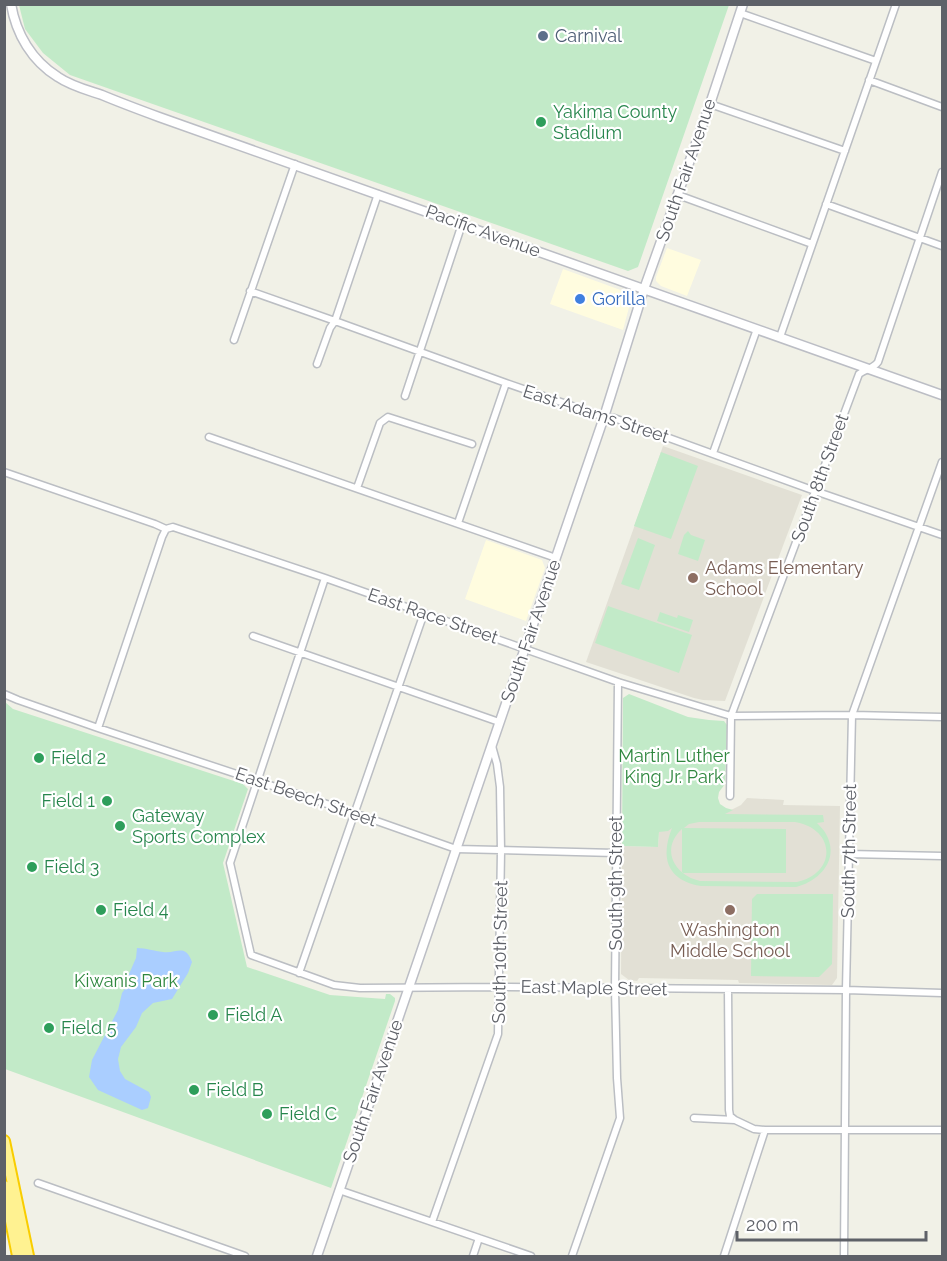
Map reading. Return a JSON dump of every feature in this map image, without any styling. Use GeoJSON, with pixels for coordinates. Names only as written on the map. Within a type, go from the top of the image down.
{"type":"FeatureCollection","features":[{"type":"Feature","properties":{"kind":"highway"},"geometry":{"type":"LineString","coordinates":[[4,1141],[29,1257]]}},
{"type":"Feature","properties":{"kind":"highway"},"geometry":{"type":"LineString","coordinates":[[4,1186],[18,1257]]}},
{"type":"Feature","properties":{"kind":"street","name":"Pacific Avenue"},"geometry":{"type":"LineString","coordinates":[[11,4],[19,33],[31,52],[49,71],[75,86],[942,395]]}},
{"type":"Feature","properties":{"kind":"street"},"geometry":{"type":"LineString","coordinates":[[780,337],[896,4]]}},
{"type":"Feature","properties":{"kind":"street"},"geometry":{"type":"LineString","coordinates":[[742,9],[876,61]]}},
{"type":"Feature","properties":{"kind":"street","name":"South Fair Avenue"},"geometry":{"type":"LineString","coordinates":[[317,1257],[604,417],[644,289],[742,9]]}},
{"type":"Feature","properties":{"kind":"street"},"geometry":{"type":"LineString","coordinates":[[869,80],[942,107]]}},
{"type":"Feature","properties":{"kind":"street"},"geometry":{"type":"LineString","coordinates":[[710,104],[844,151]]}},
{"type":"Feature","properties":{"kind":"street"},"geometry":{"type":"LineString","coordinates":[[234,340],[295,164]]}},
{"type":"Feature","properties":{"kind":"street","name":"South 8th Street"},"geometry":{"type":"LineString","coordinates":[[730,796],[731,716],[859,374],[875,367],[878,362],[942,172]]}},
{"type":"Feature","properties":{"kind":"street"},"geometry":{"type":"LineString","coordinates":[[317,364],[330,328],[336,321],[378,194]]}},
{"type":"Feature","properties":{"kind":"street"},"geometry":{"type":"LineString","coordinates":[[678,195],[812,244]]}},
{"type":"Feature","properties":{"kind":"street"},"geometry":{"type":"LineString","coordinates":[[826,204],[942,246]]}},
{"type":"Feature","properties":{"kind":"street"},"geometry":{"type":"LineString","coordinates":[[405,396],[462,224]]}},
{"type":"Feature","properties":{"kind":"street","name":"East Adams Street"},"geometry":{"type":"LineString","coordinates":[[250,291],[604,417],[614,417],[942,535]]}},
{"type":"Feature","properties":{"kind":"street"},"geometry":{"type":"LineString","coordinates":[[713,453],[757,329]]}},
{"type":"Feature","properties":{"kind":"street"},"geometry":{"type":"LineString","coordinates":[[458,523],[506,383]]}},
{"type":"Feature","properties":{"kind":"street"},"geometry":{"type":"LineString","coordinates":[[357,488],[380,423],[388,417],[472,444]]}},
{"type":"Feature","properties":{"kind":"street"},"geometry":{"type":"LineString","coordinates":[[209,437],[556,558]]}},
{"type":"Feature","properties":{"kind":"street","name":"South 7th Street"},"geometry":{"type":"LineString","coordinates":[[844,1257],[848,854],[852,714],[942,462]]}},
{"type":"Feature","properties":{"kind":"street","name":"East Race Street"},"geometry":{"type":"LineString","coordinates":[[4,472],[166,529],[173,527],[325,578],[618,682],[731,716],[852,714],[942,717]]}},
{"type":"Feature","properties":{"kind":"street"},"geometry":{"type":"LineString","coordinates":[[98,728],[166,529]]}},
{"type":"Feature","properties":{"kind":"street"},"geometry":{"type":"LineString","coordinates":[[257,781],[325,578]]}},
{"type":"Feature","properties":{"kind":"street"},"geometry":{"type":"LineString","coordinates":[[299,973],[424,613]]}},
{"type":"Feature","properties":{"kind":"street"},"geometry":{"type":"LineString","coordinates":[[253,636],[499,722]]}},
{"type":"Feature","properties":{"kind":"street","name":"South 9th Street"},"geometry":{"type":"LineString","coordinates":[[572,1257],[620,1118],[615,988],[618,682]]}},
{"type":"Feature","properties":{"kind":"street","name":"East Beech Street"},"geometry":{"type":"LineString","coordinates":[[4,694],[456,849],[615,853]]}},
{"type":"Feature","properties":{"kind":"street","name":"South 10th Street"},"geometry":{"type":"LineString","coordinates":[[432,1222],[498,1034],[500,787],[492,743]]}},
{"type":"Feature","properties":{"kind":"street","name":"East Maple Street"},"geometry":{"type":"LineString","coordinates":[[257,781],[230,863],[251,955],[334,985],[360,988],[499,987],[942,993]]}},
{"type":"Feature","properties":{"kind":"street"},"geometry":{"type":"LineString","coordinates":[[848,854],[942,856]]}},
{"type":"Feature","properties":{"kind":"street"},"geometry":{"type":"LineString","coordinates":[[728,989],[729,1110],[730,1116],[735,1120],[754,1129],[765,1130],[942,1130]]}},
{"type":"Feature","properties":{"kind":"street"},"geometry":{"type":"LineString","coordinates":[[694,1118],[735,1120]]}},
{"type":"Feature","properties":{"kind":"street"},"geometry":{"type":"LineString","coordinates":[[724,1257],[765,1130]]}},
{"type":"Feature","properties":{"kind":"street"},"geometry":{"type":"LineString","coordinates":[[38,1183],[245,1257]]}},
{"type":"Feature","properties":{"kind":"street"},"geometry":{"type":"LineString","coordinates":[[339,1190],[531,1257]]}},
{"type":"Feature","properties":{"kind":"street"},"geometry":{"type":"LineString","coordinates":[[473,1257],[479,1238]]}},
{"type":"Feature","properties":{"kind":"shaded area"},"geometry":{"type":"Polygon","coordinates":[[[667,248],[701,260],[687,296],[661,286],[656,281],[667,248]]]}},
{"type":"Feature","properties":{"kind":"shaded area"},"geometry":{"type":"Polygon","coordinates":[[[563,269],[626,292],[631,300],[623,330],[550,304],[563,269]]]}},
{"type":"Feature","properties":{"kind":"shaded area","name":"Adams Elementary School"},"geometry":{"type":"Polygon","coordinates":[[[663,446],[802,495],[725,701],[694,698],[586,662],[663,446]]]}},
{"type":"Feature","properties":{"kind":"shaded area"},"geometry":{"type":"Polygon","coordinates":[[[486,540],[542,560],[545,568],[526,621],[465,599],[486,540]]]}},
{"type":"Feature","properties":{"kind":"shaded area","name":"Washington Middle School"},"geometry":{"type":"Polygon","coordinates":[[[747,798],[784,800],[783,805],[840,806],[837,978],[832,985],[739,983],[738,980],[639,978],[637,981],[629,980],[621,974],[622,846],[658,847],[659,832],[681,820],[723,814],[741,805],[747,798]]]}},
{"type":"Feature","properties":{"kind":"green space"},"geometry":{"type":"Polygon","coordinates":[[[19,4],[729,5],[638,267],[628,271],[70,75],[43,53],[25,29],[19,4]]]}},
{"type":"Feature","properties":{"kind":"green space"},"geometry":{"type":"Polygon","coordinates":[[[661,452],[698,466],[671,539],[634,526],[661,452]]]}},
{"type":"Feature","properties":{"kind":"green space"},"geometry":{"type":"Polygon","coordinates":[[[688,531],[691,535],[705,540],[698,561],[678,554],[684,535],[688,531]]]}},
{"type":"Feature","properties":{"kind":"green space"},"geometry":{"type":"Polygon","coordinates":[[[638,538],[655,545],[639,590],[621,584],[638,538]]]}},
{"type":"Feature","properties":{"kind":"green space"},"geometry":{"type":"Polygon","coordinates":[[[608,606],[692,635],[679,673],[595,643],[608,606]]]}},
{"type":"Feature","properties":{"kind":"green space"},"geometry":{"type":"Polygon","coordinates":[[[660,612],[677,618],[678,615],[693,620],[689,632],[657,621],[660,612]]]}},
{"type":"Feature","properties":{"kind":"green space","name":"Martin Luther King Jr. Park"},"geometry":{"type":"Polygon","coordinates":[[[629,694],[688,717],[724,721],[727,725],[725,784],[718,798],[720,804],[733,810],[725,814],[823,815],[824,822],[817,823],[826,834],[831,852],[820,874],[813,880],[796,887],[701,886],[680,879],[669,866],[667,849],[672,828],[659,832],[658,847],[622,846],[623,698],[629,694]],[[699,822],[689,824],[684,828],[786,829],[786,873],[683,873],[700,881],[797,882],[810,877],[825,861],[824,842],[818,833],[808,826],[795,822],[699,822]],[[682,829],[672,845],[671,853],[677,867],[682,872],[682,829]]]}},
{"type":"Feature","properties":{"kind":"green space","name":"Kiwanis Park"},"geometry":{"type":"Polygon","coordinates":[[[5,702],[13,709],[243,784],[248,789],[223,863],[247,967],[330,995],[385,999],[386,994],[390,994],[395,998],[331,1188],[5,1069],[5,702]]]}},
{"type":"Feature","properties":{"kind":"green space"},"geometry":{"type":"Polygon","coordinates":[[[757,894],[833,894],[832,964],[819,977],[751,976],[752,899],[757,894]]]}},
{"type":"Feature","properties":{"kind":"water"},"geometry":{"type":"Polygon","coordinates":[[[137,948],[163,952],[183,951],[192,962],[172,999],[153,1003],[142,1013],[136,1027],[121,1047],[118,1059],[120,1071],[125,1079],[149,1092],[151,1097],[148,1108],[142,1110],[98,1090],[89,1077],[92,1060],[118,1010],[122,993],[127,986],[137,948]]]}},
{"type":"Feature","properties":{"kind":"place","name":"Carnival"},"geometry":{"type":"Point","coordinates":[543,36]}},
{"type":"Feature","properties":{"kind":"place","name":"Yakima County Stadium"},"geometry":{"type":"Point","coordinates":[541,122]}},
{"type":"Feature","properties":{"kind":"place","name":"Gorilla"},"geometry":{"type":"Point","coordinates":[580,299]}},
{"type":"Feature","properties":{"kind":"place","name":"Adams Elementary School"},"geometry":{"type":"Point","coordinates":[693,578]}},
{"type":"Feature","properties":{"kind":"place","name":"Field 2"},"geometry":{"type":"Point","coordinates":[39,758]}},
{"type":"Feature","properties":{"kind":"place","name":"Field 1"},"geometry":{"type":"Point","coordinates":[107,801]}},
{"type":"Feature","properties":{"kind":"place","name":"Gateway Sports Complex"},"geometry":{"type":"Point","coordinates":[120,826]}},
{"type":"Feature","properties":{"kind":"place","name":"Field 3"},"geometry":{"type":"Point","coordinates":[32,867]}},
{"type":"Feature","properties":{"kind":"place","name":"Field 4"},"geometry":{"type":"Point","coordinates":[101,910]}},
{"type":"Feature","properties":{"kind":"place","name":"Washington Middle School"},"geometry":{"type":"Point","coordinates":[730,910]}},
{"type":"Feature","properties":{"kind":"place","name":"Field A"},"geometry":{"type":"Point","coordinates":[213,1015]}},
{"type":"Feature","properties":{"kind":"place","name":"Field 5"},"geometry":{"type":"Point","coordinates":[49,1028]}},
{"type":"Feature","properties":{"kind":"place","name":"Field B"},"geometry":{"type":"Point","coordinates":[194,1090]}},
{"type":"Feature","properties":{"kind":"place","name":"Field C"},"geometry":{"type":"Point","coordinates":[267,1114]}}]}
